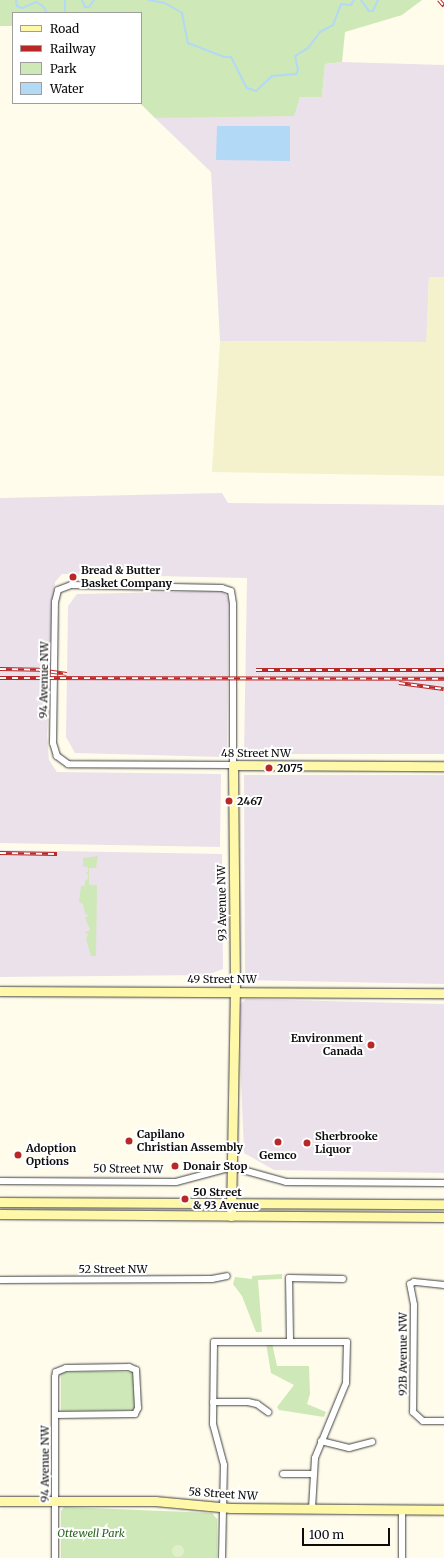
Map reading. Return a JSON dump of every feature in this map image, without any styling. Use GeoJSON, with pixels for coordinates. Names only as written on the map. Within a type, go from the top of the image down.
{"type":"FeatureCollection","features":[{"type":"Feature","properties":{"kind":"street","name":"93 Avenue NW"},"geometry":{"type":"LineString","coordinates":[[58,590],[71,585],[222,588],[231,591],[233,604],[235,991],[231,1216]]}},
{"type":"Feature","properties":{"kind":"street","name":"94 Avenue NW"},"geometry":{"type":"LineString","coordinates":[[58,590],[55,602],[53,743],[57,756],[68,764]]}},
{"type":"Feature","properties":{"kind":"street","name":"48 Street NW"},"geometry":{"type":"LineString","coordinates":[[68,764],[444,766]]}},
{"type":"Feature","properties":{"kind":"street","name":"49 Street NW"},"geometry":{"type":"LineString","coordinates":[[0,991],[444,993]]}},
{"type":"Feature","properties":{"kind":"street","name":"50 Street NW"},"geometry":{"type":"LineString","coordinates":[[0,1181],[176,1182],[232,1167]]}},
{"type":"Feature","properties":{"kind":"street"},"geometry":{"type":"LineString","coordinates":[[232,1167],[286,1182],[444,1182]]}},
{"type":"Feature","properties":{"kind":"street"},"geometry":{"type":"LineString","coordinates":[[0,1202],[444,1204]]}},
{"type":"Feature","properties":{"kind":"street"},"geometry":{"type":"LineString","coordinates":[[0,1214],[444,1217]]}},
{"type":"Feature","properties":{"kind":"street","name":"52 Street NW"},"geometry":{"type":"LineString","coordinates":[[0,1280],[212,1279],[227,1276]]}},
{"type":"Feature","properties":{"kind":"street"},"geometry":{"type":"LineString","coordinates":[[290,1340],[289,1278],[343,1279]]}},
{"type":"Feature","properties":{"kind":"street","name":"92B Avenue NW"},"geometry":{"type":"LineString","coordinates":[[444,1285],[412,1282],[413,1412],[423,1421],[444,1421]]}},
{"type":"Feature","properties":{"kind":"street"},"geometry":{"type":"LineString","coordinates":[[222,1558],[224,1459],[213,1424],[214,1342],[290,1340],[347,1342],[346,1383],[321,1441],[313,1474],[312,1510]]}},
{"type":"Feature","properties":{"kind":"street","name":"94 Avenue NW"},"geometry":{"type":"LineString","coordinates":[[55,1415],[135,1414],[138,1408],[138,1374],[135,1369],[66,1368],[58,1370],[55,1377],[55,1415],[55,1558]]}},
{"type":"Feature","properties":{"kind":"street"},"geometry":{"type":"LineString","coordinates":[[214,1402],[248,1402],[257,1404],[268,1412]]}},
{"type":"Feature","properties":{"kind":"street"},"geometry":{"type":"LineString","coordinates":[[321,1441],[348,1448],[372,1442]]}},
{"type":"Feature","properties":{"kind":"street"},"geometry":{"type":"LineString","coordinates":[[282,1474],[313,1474]]}},
{"type":"Feature","properties":{"kind":"street","name":"58 Street NW"},"geometry":{"type":"LineString","coordinates":[[0,1501],[155,1501],[223,1507],[312,1510],[444,1510]]}},
{"type":"Feature","properties":{"kind":"street"},"geometry":{"type":"LineString","coordinates":[[402,1510],[402,1558]]}},
{"type":"Feature","properties":{"kind":"shaded area"},"geometry":{"type":"Polygon","coordinates":[[[342,62],[444,65],[444,277],[429,277],[427,342],[220,341],[211,172],[155,118],[294,113],[300,97],[322,97],[325,64],[342,62]]]}},
{"type":"Feature","properties":{"kind":"shaded area"},"geometry":{"type":"Polygon","coordinates":[[[429,277],[444,277],[444,476],[212,472],[220,341],[426,342],[429,277]]]}},
{"type":"Feature","properties":{"kind":"shaded area"},"geometry":{"type":"Polygon","coordinates":[[[222,493],[228,503],[444,505],[444,754],[244,754],[247,578],[62,574],[55,582],[47,735],[49,760],[57,772],[221,774],[220,847],[0,843],[0,498],[222,493]]]}},
{"type":"Feature","properties":{"kind":"shaded area"},"geometry":{"type":"Polygon","coordinates":[[[222,591],[229,598],[227,751],[222,757],[75,753],[66,737],[68,606],[77,594],[222,591]]]}},
{"type":"Feature","properties":{"kind":"shaded area"},"geometry":{"type":"Polygon","coordinates":[[[244,775],[444,775],[444,984],[245,980],[244,775]]]}},
{"type":"Feature","properties":{"kind":"shaded area"},"geometry":{"type":"Polygon","coordinates":[[[0,850],[222,854],[223,969],[207,975],[0,977],[0,850]]]}},
{"type":"Feature","properties":{"kind":"shaded area"},"geometry":{"type":"Polygon","coordinates":[[[246,999],[444,1004],[444,1173],[274,1170],[244,1153],[238,1006],[246,999]]]}},
{"type":"Feature","properties":{"kind":"green space"},"geometry":{"type":"Polygon","coordinates":[[[0,0],[422,0],[402,15],[345,32],[342,62],[325,64],[322,97],[300,97],[294,116],[155,118],[141,104],[142,12],[12,12],[12,26],[0,26],[0,0]]]}},
{"type":"Feature","properties":{"kind":"green space"},"geometry":{"type":"Polygon","coordinates":[[[98,856],[96,868],[89,868],[89,885],[97,885],[96,956],[91,956],[86,939],[88,934],[84,933],[90,930],[85,918],[89,915],[85,914],[83,904],[79,902],[81,886],[85,886],[85,881],[88,879],[88,874],[85,873],[88,872],[88,867],[83,866],[83,858],[98,856]]]}},
{"type":"Feature","properties":{"kind":"green space"},"geometry":{"type":"Polygon","coordinates":[[[282,1274],[282,1279],[258,1280],[262,1332],[256,1332],[242,1296],[233,1284],[235,1277],[252,1279],[252,1276],[282,1274]]]}},
{"type":"Feature","properties":{"kind":"green space"},"geometry":{"type":"Polygon","coordinates":[[[266,1343],[272,1343],[277,1366],[309,1366],[310,1394],[307,1404],[326,1412],[324,1417],[279,1410],[277,1407],[294,1385],[271,1373],[266,1343]]]}},
{"type":"Feature","properties":{"kind":"green space"},"geometry":{"type":"Polygon","coordinates":[[[61,1372],[135,1372],[135,1410],[61,1411],[61,1372]]]}},
{"type":"Feature","properties":{"kind":"green space","name":"Ottewell Park"},"geometry":{"type":"Polygon","coordinates":[[[64,1507],[212,1513],[217,1519],[217,1558],[61,1558],[61,1511],[64,1507]]]}},
{"type":"Feature","properties":{"kind":"green space"},"geometry":{"type":"Polygon","coordinates":[[[176,1545],[180,1545],[184,1551],[180,1557],[176,1557],[172,1553],[172,1549],[176,1545]]]}},
{"type":"Feature","properties":{"kind":"water"},"geometry":{"type":"Polygon","coordinates":[[[217,126],[290,126],[290,161],[216,160],[217,126]]]}},
{"type":"Feature","properties":{"kind":"waterway"},"geometry":{"type":"LineString","coordinates":[[16,0],[17,6],[22,8],[36,2],[43,6],[46,12]]}},
{"type":"Feature","properties":{"kind":"waterway"},"geometry":{"type":"LineString","coordinates":[[65,0],[65,12]]}},
{"type":"Feature","properties":{"kind":"waterway"},"geometry":{"type":"LineString","coordinates":[[82,0],[85,7],[89,7],[94,0]]}},
{"type":"Feature","properties":{"kind":"waterway"},"geometry":{"type":"LineString","coordinates":[[149,0],[165,3],[182,13],[188,43],[224,57],[231,57],[247,88],[256,91],[272,76],[296,74],[298,70],[295,56],[308,48],[320,32],[333,25],[341,4],[351,5],[354,0]]}},
{"type":"Feature","properties":{"kind":"waterway"},"geometry":{"type":"LineString","coordinates":[[361,0],[369,11],[373,11],[378,0]]}},
{"type":"Feature","properties":{"kind":"railway"},"geometry":{"type":"LineString","coordinates":[[439,0],[444,6]]}},
{"type":"Feature","properties":{"kind":"railway"},"geometry":{"type":"LineString","coordinates":[[0,669],[39,670],[67,674]]}},
{"type":"Feature","properties":{"kind":"railway"},"geometry":{"type":"LineString","coordinates":[[256,670],[444,670]]}},
{"type":"Feature","properties":{"kind":"railway"},"geometry":{"type":"LineString","coordinates":[[0,678],[444,679]]}},
{"type":"Feature","properties":{"kind":"railway"},"geometry":{"type":"LineString","coordinates":[[399,683],[444,689]]}},
{"type":"Feature","properties":{"kind":"railway"},"geometry":{"type":"LineString","coordinates":[[0,853],[57,854]]}},
{"type":"Feature","properties":{"kind":"place","name":"Bread & Butter Basket Company"},"geometry":{"type":"Point","coordinates":[73,577]}},
{"type":"Feature","properties":{"kind":"place","name":"2075"},"geometry":{"type":"Point","coordinates":[269,768]}},
{"type":"Feature","properties":{"kind":"place","name":"2467"},"geometry":{"type":"Point","coordinates":[229,801]}},
{"type":"Feature","properties":{"kind":"place","name":"Environment Canada"},"geometry":{"type":"Point","coordinates":[371,1045]}},
{"type":"Feature","properties":{"kind":"place","name":"Capilano Christian Assembly"},"geometry":{"type":"Point","coordinates":[129,1141]}},
{"type":"Feature","properties":{"kind":"place","name":"Gemco"},"geometry":{"type":"Point","coordinates":[278,1142]}},
{"type":"Feature","properties":{"kind":"place","name":"Sherbrooke Liquor"},"geometry":{"type":"Point","coordinates":[307,1143]}},
{"type":"Feature","properties":{"kind":"place","name":"Adoption Options"},"geometry":{"type":"Point","coordinates":[18,1155]}},
{"type":"Feature","properties":{"kind":"place","name":"Donair Stop"},"geometry":{"type":"Point","coordinates":[175,1166]}},
{"type":"Feature","properties":{"kind":"place","name":"50 Street & 93 Avenue"},"geometry":{"type":"Point","coordinates":[185,1199]}}]}
